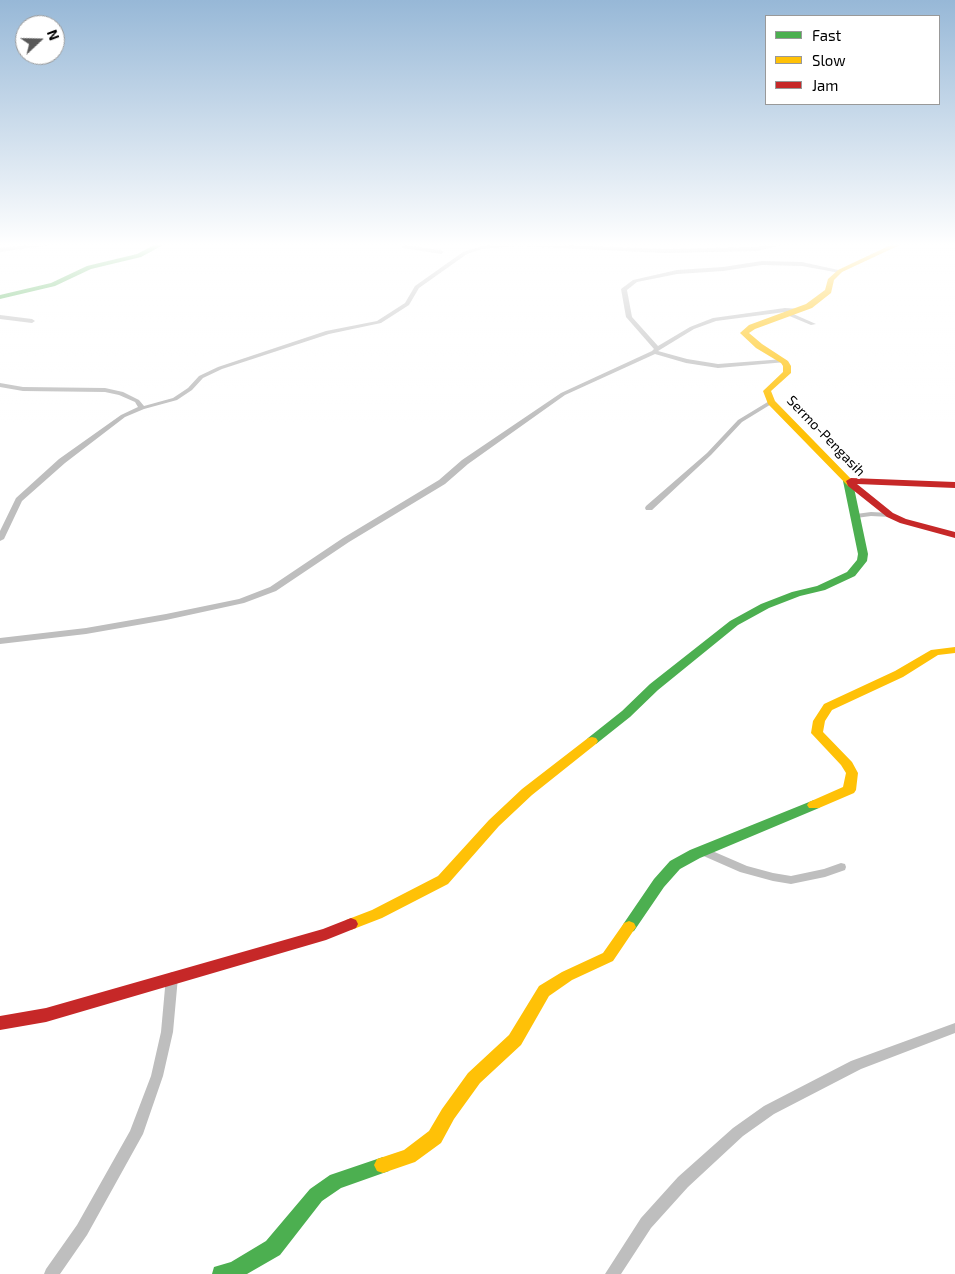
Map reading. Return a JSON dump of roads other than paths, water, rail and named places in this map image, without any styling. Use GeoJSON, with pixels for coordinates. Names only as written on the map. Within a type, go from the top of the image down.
{"type":"FeatureCollection","features":[{"type":"Feature","properties":{"kind":"street"},"geometry":{"type":"LineString","coordinates":[[0,538],[19,500],[62,461],[101,431],[142,408],[175,399],[190,389],[201,377],[220,368],[328,332],[379,322],[408,302]]}},
{"type":"Feature","properties":{"kind":"street"},"geometry":{"type":"LineString","coordinates":[[626,302],[629,317],[656,350],[686,361],[718,366],[740,366],[784,361]]}},
{"type":"Feature","properties":{"kind":"street"},"geometry":{"type":"LineString","coordinates":[[784,361],[747,337],[744,333],[752,327],[794,312],[811,302]]}},
{"type":"Feature","properties":{"kind":"street"},"geometry":{"type":"LineString","coordinates":[[0,641],[86,631],[166,617],[241,602],[273,590],[313,560],[442,482],[465,462],[557,397],[656,350],[692,328],[715,319],[785,310],[794,312],[813,324]]}},
{"type":"Feature","properties":{"kind":"street"},"geometry":{"type":"LineString","coordinates":[[0,318],[32,321]]}},
{"type":"Feature","properties":{"kind":"street","name":"Sermo-Pengasih"},"geometry":{"type":"LineString","coordinates":[[784,361],[787,373],[768,391],[771,402],[848,481],[890,515],[955,535]]}},
{"type":"Feature","properties":{"kind":"street"},"geometry":{"type":"LineString","coordinates":[[0,385],[22,389],[106,390],[121,393],[137,401],[142,408]]}},
{"type":"Feature","properties":{"kind":"street"},"geometry":{"type":"LineString","coordinates":[[649,508],[709,454],[740,421],[771,402]]}},
{"type":"Feature","properties":{"kind":"street"},"geometry":{"type":"LineString","coordinates":[[0,1023],[46,1015],[326,934],[377,914],[443,880],[494,823],[527,792],[626,714],[654,687],[734,623],[766,606],[796,594],[821,588],[851,574],[862,560],[863,554],[848,481],[955,485]]}},
{"type":"Feature","properties":{"kind":"street"},"geometry":{"type":"LineString","coordinates":[[856,516],[871,514],[890,515]]}},
{"type":"Feature","properties":{"kind":"street"},"geometry":{"type":"LineString","coordinates":[[221,1274],[234,1271],[273,1248],[316,1195],[336,1181],[410,1156],[435,1137],[448,1114],[474,1078],[515,1040],[544,991],[566,976],[608,957],[675,865],[703,851],[849,790],[852,773],[846,762],[817,733],[822,713],[841,700],[899,674],[935,652],[955,650]]}},
{"type":"Feature","properties":{"kind":"street"},"geometry":{"type":"LineString","coordinates":[[703,851],[744,869],[773,878],[791,880],[826,873],[841,867]]}},
{"type":"Feature","properties":{"kind":"street"},"geometry":{"type":"LineString","coordinates":[[51,1274],[82,1230],[136,1134],[161,1058],[167,1032],[172,977]]}},
{"type":"Feature","properties":{"kind":"street"},"geometry":{"type":"LineString","coordinates":[[612,1274],[646,1222],[683,1182],[738,1132],[769,1110],[856,1065],[955,1028]]}}]}
